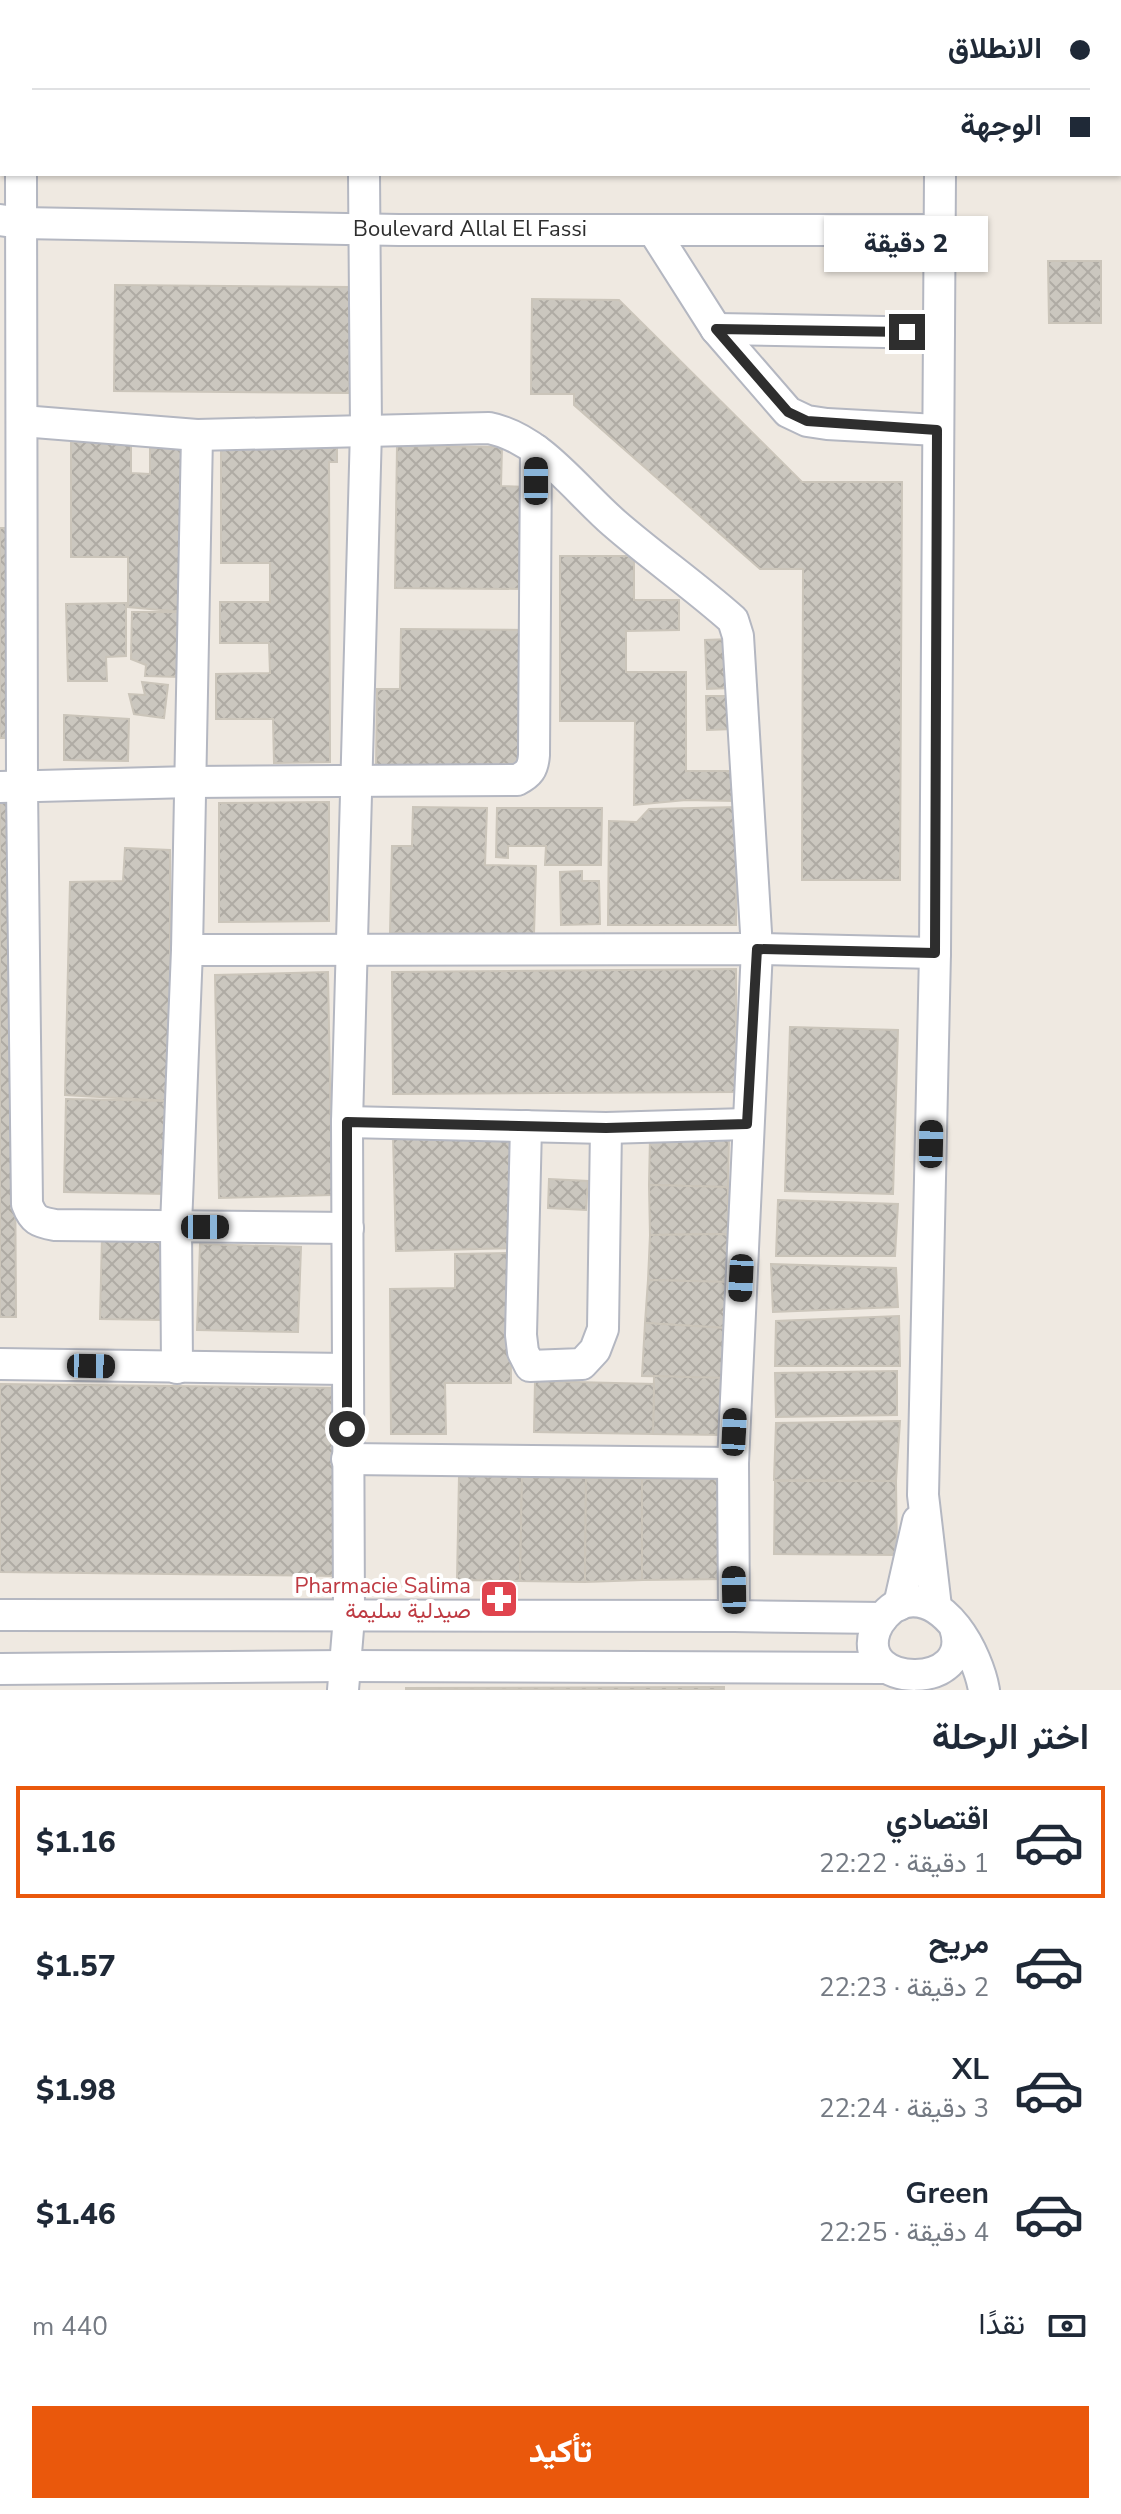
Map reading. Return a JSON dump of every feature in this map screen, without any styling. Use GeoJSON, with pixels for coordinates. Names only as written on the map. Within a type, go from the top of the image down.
{"type":"FeatureCollection","features":[{"type":"Feature","properties":{"kind":"street"},"geometry":{"type":"LineString","coordinates":[[21,176],[11,222],[22,421],[11,787],[27,1204],[32,1216],[47,1224],[348,1228]]}},
{"type":"Feature","properties":{"kind":"street"},"geometry":{"type":"LineString","coordinates":[[344,1678],[349,1617],[347,1122],[366,430],[364,176]]}},
{"type":"Feature","properties":{"kind":"street"},"geometry":{"type":"LineString","coordinates":[[0,1669],[344,1678],[891,1680],[918,1686],[943,1683],[957,1652],[958,1640],[945,1617],[923,1495],[935,953],[940,176]]}},
{"type":"Feature","properties":{"kind":"street","name":"Boulevard Allal El Fassi"},"geometry":{"type":"LineString","coordinates":[[11,222],[363,229],[939,230]]}},
{"type":"Feature","properties":{"kind":"street"},"geometry":{"type":"LineString","coordinates":[[653,230],[716,329],[788,412],[807,421],[937,430]]}},
{"type":"Feature","properties":{"kind":"street"},"geometry":{"type":"LineString","coordinates":[[716,329],[939,333]]}},
{"type":"Feature","properties":{"kind":"street"},"geometry":{"type":"LineString","coordinates":[[22,421],[197,435],[489,428],[509,432],[536,450],[614,523],[737,626],[757,949],[733,1463],[734,1616]]}},
{"type":"Feature","properties":{"kind":"street"},"geometry":{"type":"LineString","coordinates":[[177,1368],[176,1226],[187,950],[197,435]]}},
{"type":"Feature","properties":{"kind":"street"},"geometry":{"type":"LineString","coordinates":[[11,787],[191,782],[517,780],[527,775],[533,767],[536,450]]}},
{"type":"Feature","properties":{"kind":"street"},"geometry":{"type":"LineString","coordinates":[[187,950],[757,949],[935,953]]}},
{"type":"Feature","properties":{"kind":"street"},"geometry":{"type":"LineString","coordinates":[[347,1122],[606,1128],[747,1124]]}},
{"type":"Feature","properties":{"kind":"street"},"geometry":{"type":"LineString","coordinates":[[526,1126],[521,1335],[523,1352],[530,1366],[582,1364],[595,1350],[603,1329],[606,1128]]}},
{"type":"Feature","properties":{"kind":"street"},"geometry":{"type":"LineString","coordinates":[[0,1364],[347,1369]]}},
{"type":"Feature","properties":{"kind":"street"},"geometry":{"type":"LineString","coordinates":[[347,1459],[733,1463]]}},
{"type":"Feature","properties":{"kind":"street"},"geometry":{"type":"LineString","coordinates":[[891,1680],[874,1652],[873,1641],[890,1612],[923,1495]]}},
{"type":"Feature","properties":{"kind":"street"},"geometry":{"type":"LineString","coordinates":[[0,1615],[734,1616],[890,1612],[924,1602],[945,1617],[969,1649],[984,1690]]}},
{"type":"Feature","properties":{"kind":"building"},"geometry":{"type":"Polygon","coordinates":[[[1048,261],[1101,261],[1101,323],[1049,323],[1048,261]]]}},
{"type":"Feature","properties":{"kind":"building"},"geometry":{"type":"Polygon","coordinates":[[[115,285],[350,287],[349,393],[114,391],[115,285]]]}},
{"type":"Feature","properties":{"kind":"building"},"geometry":{"type":"Polygon","coordinates":[[[532,299],[619,300],[802,482],[902,482],[900,880],[802,880],[803,569],[760,569],[574,405],[574,394],[531,394],[532,299]]]}},
{"type":"Feature","properties":{"kind":"building"},"geometry":{"type":"Polygon","coordinates":[[[131,441],[131,473],[150,474],[150,448],[192,448],[182,612],[128,607],[128,557],[71,557],[71,442],[131,441]]]}},
{"type":"Feature","properties":{"kind":"building"},"geometry":{"type":"Polygon","coordinates":[[[397,446],[502,447],[501,486],[526,487],[525,589],[395,588],[397,446]]]}},
{"type":"Feature","properties":{"kind":"building"},"geometry":{"type":"Polygon","coordinates":[[[337,448],[337,462],[329,462],[330,762],[274,763],[273,719],[216,719],[216,674],[270,673],[269,643],[220,643],[220,602],[270,602],[270,563],[221,563],[221,449],[337,448]]]}},
{"type":"Feature","properties":{"kind":"building"},"geometry":{"type":"Polygon","coordinates":[[[0,528],[7,528],[10,738],[0,738],[0,528]]]}},
{"type":"Feature","properties":{"kind":"building"},"geometry":{"type":"Polygon","coordinates":[[[560,556],[634,556],[634,600],[679,600],[679,630],[626,631],[626,672],[686,672],[686,771],[737,771],[734,801],[686,800],[634,805],[635,721],[560,721],[560,556]]]}},
{"type":"Feature","properties":{"kind":"building"},"geometry":{"type":"Polygon","coordinates":[[[126,603],[126,656],[106,657],[107,681],[68,681],[66,604],[126,603]]]}},
{"type":"Feature","properties":{"kind":"building"},"geometry":{"type":"Polygon","coordinates":[[[132,612],[182,612],[181,677],[145,676],[146,665],[131,659],[132,612]]]}},
{"type":"Feature","properties":{"kind":"building"},"geometry":{"type":"Polygon","coordinates":[[[401,629],[526,630],[523,772],[376,770],[377,689],[400,689],[401,629]]]}},
{"type":"Feature","properties":{"kind":"building"},"geometry":{"type":"Polygon","coordinates":[[[730,639],[732,688],[707,689],[705,640],[730,639]]]}},
{"type":"Feature","properties":{"kind":"building"},"geometry":{"type":"Polygon","coordinates":[[[142,682],[168,685],[164,718],[134,714],[129,694],[145,695],[142,682]]]}},
{"type":"Feature","properties":{"kind":"building"},"geometry":{"type":"Polygon","coordinates":[[[706,696],[733,696],[734,729],[707,730],[706,696]]]}},
{"type":"Feature","properties":{"kind":"building"},"geometry":{"type":"Polygon","coordinates":[[[64,715],[129,719],[128,761],[64,760],[64,715]]]}},
{"type":"Feature","properties":{"kind":"building"},"geometry":{"type":"Polygon","coordinates":[[[13,798],[16,1317],[0,1317],[0,799],[13,798]]]}},
{"type":"Feature","properties":{"kind":"building"},"geometry":{"type":"Polygon","coordinates":[[[329,802],[329,921],[219,922],[219,803],[329,802]]]}},
{"type":"Feature","properties":{"kind":"building"},"geometry":{"type":"Polygon","coordinates":[[[413,807],[487,808],[485,865],[536,866],[534,934],[390,933],[392,846],[412,846],[413,807]]]}},
{"type":"Feature","properties":{"kind":"building"},"geometry":{"type":"Polygon","coordinates":[[[737,807],[736,925],[608,925],[609,821],[637,822],[649,809],[737,807]]]}},
{"type":"Feature","properties":{"kind":"building"},"geometry":{"type":"Polygon","coordinates":[[[497,808],[602,808],[601,865],[545,865],[546,846],[508,846],[508,858],[496,857],[497,808]]]}},
{"type":"Feature","properties":{"kind":"building"},"geometry":{"type":"Polygon","coordinates":[[[125,848],[170,850],[170,1101],[65,1095],[70,882],[123,881],[125,848]]]}},
{"type":"Feature","properties":{"kind":"building"},"geometry":{"type":"Polygon","coordinates":[[[582,871],[582,881],[599,881],[600,924],[561,925],[560,872],[582,871]]]}},
{"type":"Feature","properties":{"kind":"building"},"geometry":{"type":"Polygon","coordinates":[[[736,969],[736,1092],[393,1094],[392,972],[736,969]]]}},
{"type":"Feature","properties":{"kind":"building"},"geometry":{"type":"Polygon","coordinates":[[[328,972],[332,1195],[219,1198],[215,975],[328,972]]]}},
{"type":"Feature","properties":{"kind":"building"},"geometry":{"type":"Polygon","coordinates":[[[790,1027],[898,1030],[893,1194],[785,1191],[790,1027]]]}},
{"type":"Feature","properties":{"kind":"building"},"geometry":{"type":"Polygon","coordinates":[[[66,1099],[170,1101],[169,1194],[64,1192],[66,1099]]]}},
{"type":"Feature","properties":{"kind":"building"},"geometry":{"type":"Polygon","coordinates":[[[513,1134],[516,1248],[396,1251],[393,1137],[513,1134]]]}},
{"type":"Feature","properties":{"kind":"building"},"geometry":{"type":"Polygon","coordinates":[[[650,1137],[729,1137],[728,1187],[649,1185],[650,1137]]]}},
{"type":"Feature","properties":{"kind":"building"},"geometry":{"type":"Polygon","coordinates":[[[549,1179],[588,1181],[586,1210],[548,1208],[549,1179]]]}},
{"type":"Feature","properties":{"kind":"building"},"geometry":{"type":"Polygon","coordinates":[[[649,1185],[728,1187],[728,1234],[650,1235],[649,1185]]]}},
{"type":"Feature","properties":{"kind":"building"},"geometry":{"type":"Polygon","coordinates":[[[778,1200],[898,1204],[895,1256],[776,1256],[778,1200]]]}},
{"type":"Feature","properties":{"kind":"building"},"geometry":{"type":"Polygon","coordinates":[[[728,1234],[728,1282],[648,1280],[650,1235],[728,1234]]]}},
{"type":"Feature","properties":{"kind":"building"},"geometry":{"type":"Polygon","coordinates":[[[102,1237],[166,1238],[164,1320],[100,1319],[102,1237]]]}},
{"type":"Feature","properties":{"kind":"building"},"geometry":{"type":"Polygon","coordinates":[[[200,1244],[301,1247],[298,1332],[197,1330],[200,1244]]]}},
{"type":"Feature","properties":{"kind":"building"},"geometry":{"type":"Polygon","coordinates":[[[510,1253],[511,1383],[445,1383],[446,1434],[391,1434],[390,1289],[455,1288],[455,1254],[510,1253]]]}},
{"type":"Feature","properties":{"kind":"building"},"geometry":{"type":"Polygon","coordinates":[[[771,1264],[896,1268],[898,1307],[773,1312],[771,1264]]]}},
{"type":"Feature","properties":{"kind":"building"},"geometry":{"type":"Polygon","coordinates":[[[648,1280],[728,1282],[726,1328],[645,1323],[648,1280]]]}},
{"type":"Feature","properties":{"kind":"building"},"geometry":{"type":"Polygon","coordinates":[[[899,1316],[900,1366],[775,1366],[776,1321],[899,1316]]]}},
{"type":"Feature","properties":{"kind":"building"},"geometry":{"type":"Polygon","coordinates":[[[645,1323],[726,1328],[725,1378],[642,1376],[645,1323]]]}},
{"type":"Feature","properties":{"kind":"building"},"geometry":{"type":"Polygon","coordinates":[[[897,1371],[897,1415],[776,1417],[775,1373],[897,1371]]]}},
{"type":"Feature","properties":{"kind":"building"},"geometry":{"type":"Polygon","coordinates":[[[654,1376],[725,1378],[722,1435],[653,1434],[654,1376]]]}},
{"type":"Feature","properties":{"kind":"building"},"geometry":{"type":"Polygon","coordinates":[[[535,1381],[654,1384],[653,1434],[534,1432],[535,1381]]]}},
{"type":"Feature","properties":{"kind":"building"},"geometry":{"type":"Polygon","coordinates":[[[0,1384],[342,1388],[340,1576],[0,1572],[0,1384]]]}},
{"type":"Feature","properties":{"kind":"building"},"geometry":{"type":"Polygon","coordinates":[[[900,1421],[896,1481],[774,1480],[776,1423],[900,1421]]]}},
{"type":"Feature","properties":{"kind":"building"},"geometry":{"type":"Polygon","coordinates":[[[459,1476],[522,1477],[520,1581],[457,1580],[459,1476]]]}},
{"type":"Feature","properties":{"kind":"building"},"geometry":{"type":"Polygon","coordinates":[[[522,1477],[586,1478],[585,1582],[520,1581],[522,1477]]]}},
{"type":"Feature","properties":{"kind":"building"},"geometry":{"type":"Polygon","coordinates":[[[586,1478],[642,1479],[642,1580],[585,1582],[586,1478]]]}},
{"type":"Feature","properties":{"kind":"building"},"geometry":{"type":"Polygon","coordinates":[[[726,1478],[727,1579],[642,1580],[642,1479],[726,1478]]]}},
{"type":"Feature","properties":{"kind":"building"},"geometry":{"type":"Polygon","coordinates":[[[775,1481],[896,1481],[897,1555],[774,1554],[775,1481]]]}},
{"type":"Feature","properties":{"kind":"building"},"geometry":{"type":"Polygon","coordinates":[[[724,1687],[724,1690],[406,1690],[406,1688],[724,1687]]]}},
{"type":"Feature","properties":{"kind":"place","name":"Pharmacie Salima صيدلية سليمة"},"geometry":{"type":"Point","coordinates":[499,1599]}},
{"type":"Feature","properties":{"kind":"route"},"geometry":{"type":"LineString","coordinates":[[347,1429],[347,1122],[606,1128],[747,1124],[757,949],[935,953],[937,430],[807,421],[788,412],[716,329],[907,332]]}}]}
